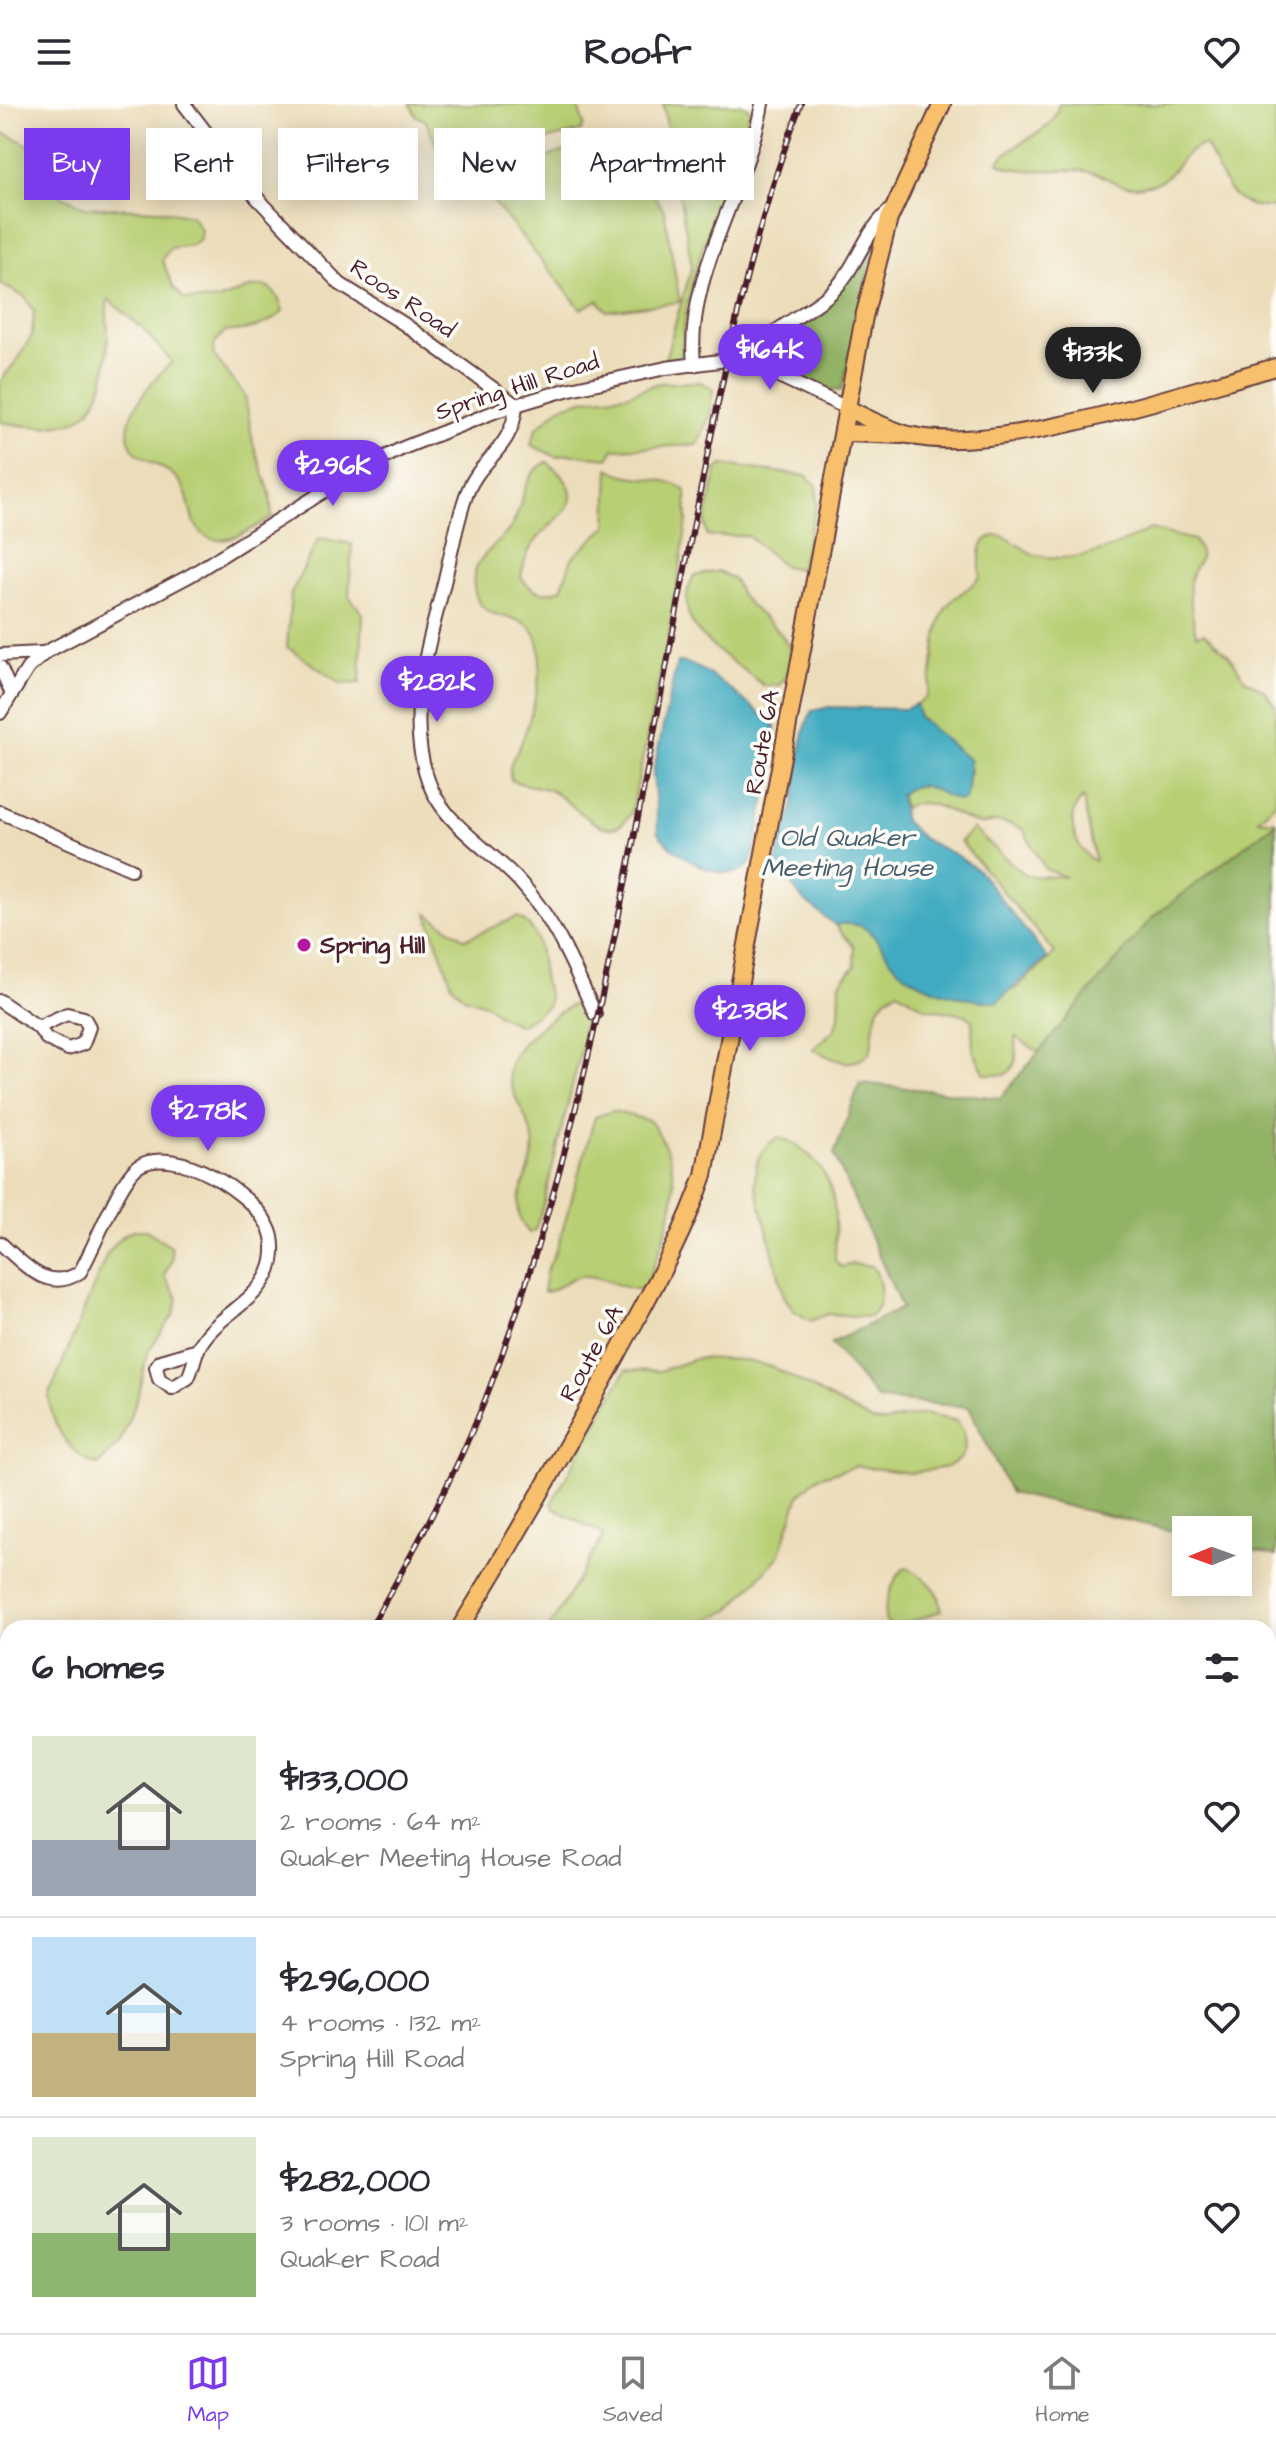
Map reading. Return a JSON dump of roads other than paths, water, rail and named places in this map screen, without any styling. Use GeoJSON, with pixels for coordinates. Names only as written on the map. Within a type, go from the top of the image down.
{"type":"FeatureCollection","features":[{"type":"Feature","properties":{"kind":"main road","name":"Route 6A"},"geometry":{"type":"LineString","coordinates":[[465,1620],[532,1511],[661,1276],[685,1228],[704,1175],[874,276],[893,208],[942,104]]}},
{"type":"Feature","properties":{"kind":"main road"},"geometry":{"type":"LineString","coordinates":[[843,433],[966,438],[1033,429],[1276,367]]}},
{"type":"Feature","properties":{"kind":"main road"},"geometry":{"type":"LineString","coordinates":[[847,408],[909,434]]}},
{"type":"Feature","properties":{"kind":"street","name":"Roos Road"},"geometry":{"type":"LineString","coordinates":[[184,104],[257,198],[340,284],[404,324],[516,405]]}},
{"type":"Feature","properties":{"kind":"street"},"geometry":{"type":"LineString","coordinates":[[694,365],[691,336],[700,291],[747,161],[762,104]]}},
{"type":"Feature","properties":{"kind":"street"},"geometry":{"type":"LineString","coordinates":[[750,364],[763,343],[832,292],[852,266],[874,225],[893,208]]}},
{"type":"Feature","properties":{"kind":"street","name":"Spring Hill Road"},"geometry":{"type":"LineString","coordinates":[[0,713],[28,668],[46,652],[240,546],[350,475],[453,427],[611,378],[727,360],[750,364],[847,408]]}},
{"type":"Feature","properties":{"kind":"street"},"geometry":{"type":"LineString","coordinates":[[516,405],[515,427],[468,490],[449,558],[421,679],[422,749],[432,790],[456,822],[520,882],[549,918],[595,1014]]}},
{"type":"Feature","properties":{"kind":"street"},"geometry":{"type":"LineString","coordinates":[[0,655],[46,652]]}},
{"type":"Feature","properties":{"kind":"street"},"geometry":{"type":"LineString","coordinates":[[0,667],[11,692]]}},
{"type":"Feature","properties":{"kind":"street"},"geometry":{"type":"LineString","coordinates":[[0,812],[131,869]]}},
{"type":"Feature","properties":{"kind":"street"},"geometry":{"type":"LineString","coordinates":[[0,1001],[38,1027]]}},
{"type":"Feature","properties":{"kind":"street"},"geometry":{"type":"LineString","coordinates":[[0,1243],[38,1276],[54,1281],[69,1279],[85,1264],[122,1189],[139,1167],[163,1159],[198,1168],[232,1189],[260,1214],[268,1225],[274,1251],[265,1279],[198,1350]]}},
{"type":"Feature","properties":{"kind":"water"},"geometry":{"type":"Polygon","coordinates":[[[677,662],[714,677],[775,725],[756,842],[749,865],[739,871],[727,873],[700,866],[675,850],[658,833],[653,773],[677,662]]]}},
{"type":"Feature","properties":{"kind":"water","name":"Old Quaker Meeting House"},"geometry":{"type":"Polygon","coordinates":[[[916,704],[919,717],[970,761],[966,796],[961,801],[930,788],[915,786],[900,795],[904,821],[923,839],[956,855],[979,871],[1047,958],[997,1002],[944,992],[906,975],[866,929],[858,925],[835,925],[802,899],[776,864],[792,811],[801,745],[812,711],[829,707],[905,709],[916,704]]]}},
{"type":"Feature","properties":{"kind":"railway"},"geometry":{"type":"LineString","coordinates":[[375,1620],[432,1516],[473,1429],[522,1296],[554,1189],[607,974],[724,373],[765,210],[801,104]]}},
{"type":"Feature","properties":{"kind":"place","name":"Spring Hill"},"geometry":{"type":"Point","coordinates":[304,945]}}]}
